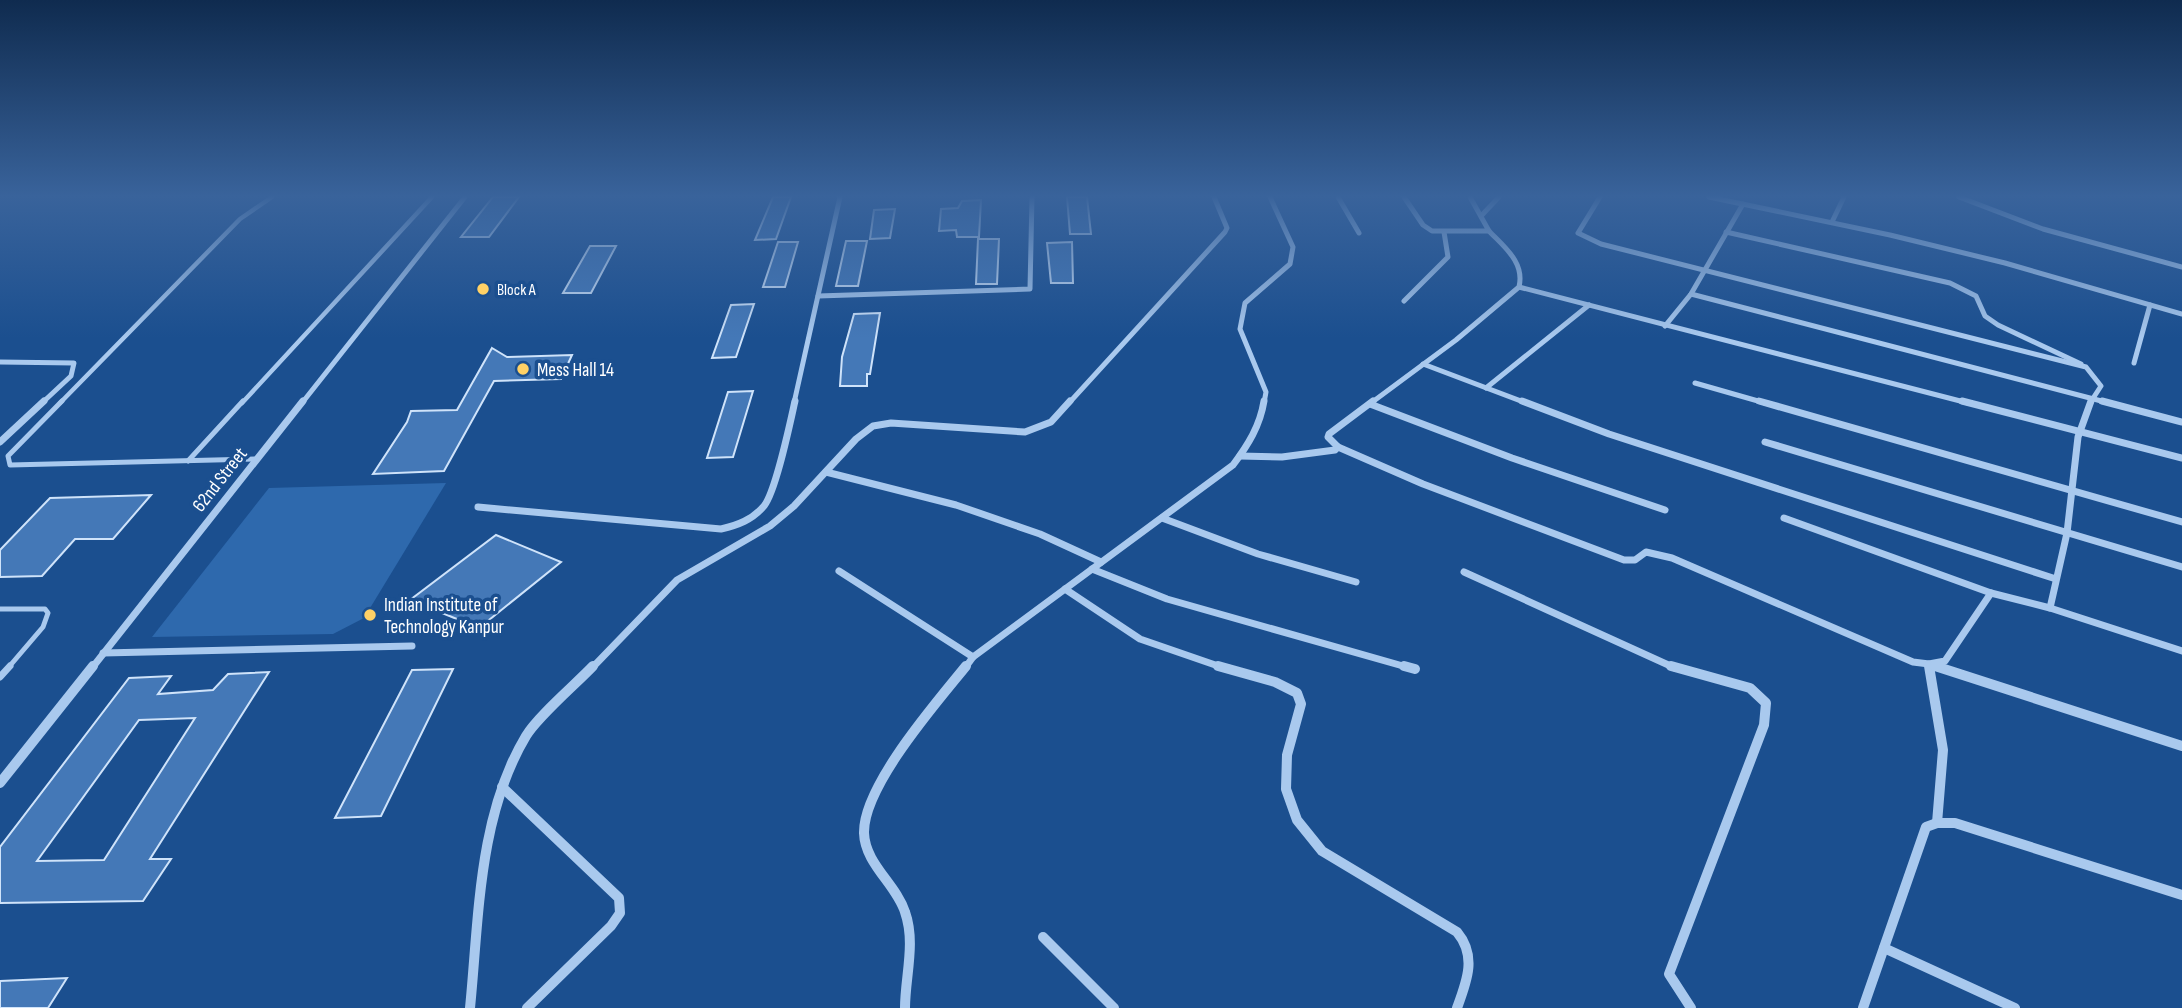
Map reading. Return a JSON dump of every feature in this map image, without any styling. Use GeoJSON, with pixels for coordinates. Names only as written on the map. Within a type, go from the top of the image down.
{"type":"FeatureCollection","features":[{"type":"Feature","properties":{"kind":"street","name":"62nd Street"},"geometry":{"type":"LineString","coordinates":[[0,783],[427,244]]}},
{"type":"Feature","properties":{"kind":"street"},"geometry":{"type":"LineString","coordinates":[[478,507],[721,529],[742,524],[765,505],[785,450],[830,244]]}},
{"type":"Feature","properties":{"kind":"street"},"geometry":{"type":"LineString","coordinates":[[818,296],[1025,291],[1030,289],[1031,244]]}},
{"type":"Feature","properties":{"kind":"street"},"geometry":{"type":"LineString","coordinates":[[470,1008],[487,846],[502,787],[527,734],[642,614],[677,580],[770,526],[794,506],[856,439],[873,426],[891,424],[1025,432],[1051,422],[1214,244]]}},
{"type":"Feature","properties":{"kind":"street"},"geometry":{"type":"LineString","coordinates":[[905,1008],[910,957],[904,910],[873,864],[863,831],[886,770],[973,657],[1233,465],[1251,443],[1262,415],[1266,392],[1240,329],[1245,303],[1290,264],[1292,244]]}},
{"type":"Feature","properties":{"kind":"street"},"geometry":{"type":"LineString","coordinates":[[1404,302],[1448,257],[1446,244]]}},
{"type":"Feature","properties":{"kind":"street"},"geometry":{"type":"LineString","coordinates":[[1501,244],[1520,265],[1523,277],[1520,287],[1329,434],[1328,437],[1338,447],[1423,484],[1624,560],[1631,562],[1647,552],[1672,558],[1913,662],[1929,664],[2182,746]]}},
{"type":"Feature","properties":{"kind":"street"},"geometry":{"type":"LineString","coordinates":[[1601,244],[2086,367]]}},
{"type":"Feature","properties":{"kind":"street"},"geometry":{"type":"LineString","coordinates":[[1665,326],[1691,294],[1719,244]]}},
{"type":"Feature","properties":{"kind":"street"},"geometry":{"type":"LineString","coordinates":[[1779,244],[1950,283],[1976,296],[1990,320],[2065,354],[2086,367],[2101,386],[2090,399],[2080,431],[2067,532],[2050,608]]}},
{"type":"Feature","properties":{"kind":"street"},"geometry":{"type":"LineString","coordinates":[[1927,244],[2005,262],[2182,314]]}},
{"type":"Feature","properties":{"kind":"street"},"geometry":{"type":"LineString","coordinates":[[2098,244],[2182,267]]}},
{"type":"Feature","properties":{"kind":"street"},"geometry":{"type":"LineString","coordinates":[[1520,287],[2182,458]]}},
{"type":"Feature","properties":{"kind":"street"},"geometry":{"type":"LineString","coordinates":[[1691,294],[2182,422]]}},
{"type":"Feature","properties":{"kind":"street"},"geometry":{"type":"LineString","coordinates":[[1486,388],[1589,305]]}},
{"type":"Feature","properties":{"kind":"street"},"geometry":{"type":"LineString","coordinates":[[2134,363],[2150,305]]}},
{"type":"Feature","properties":{"kind":"street"},"geometry":{"type":"LineString","coordinates":[[0,362],[74,363],[71,376],[0,442]]}},
{"type":"Feature","properties":{"kind":"street"},"geometry":{"type":"LineString","coordinates":[[1423,364],[1609,434],[2056,579]]}},
{"type":"Feature","properties":{"kind":"street"},"geometry":{"type":"LineString","coordinates":[[1695,383],[2182,522]]}},
{"type":"Feature","properties":{"kind":"street"},"geometry":{"type":"LineString","coordinates":[[1370,404],[1511,458],[1665,510]]}},
{"type":"Feature","properties":{"kind":"street"},"geometry":{"type":"LineString","coordinates":[[1765,442],[2182,567]]}},
{"type":"Feature","properties":{"kind":"street"},"geometry":{"type":"LineString","coordinates":[[1240,456],[1282,457],[1335,450],[1338,447]]}},
{"type":"Feature","properties":{"kind":"street"},"geometry":{"type":"LineString","coordinates":[[826,472],[968,509],[1040,534],[1101,562]]}},
{"type":"Feature","properties":{"kind":"street"},"geometry":{"type":"LineString","coordinates":[[1162,517],[1214,540],[1316,573],[1356,582]]}},
{"type":"Feature","properties":{"kind":"street"},"geometry":{"type":"LineString","coordinates":[[1784,518],[1991,593],[2050,608],[2182,651]]}},
{"type":"Feature","properties":{"kind":"street"},"geometry":{"type":"LineString","coordinates":[[1092,569],[1167,598],[1415,669]]}},
{"type":"Feature","properties":{"kind":"street"},"geometry":{"type":"LineString","coordinates":[[839,571],[973,657]]}},
{"type":"Feature","properties":{"kind":"street"},"geometry":{"type":"LineString","coordinates":[[1464,572],[1678,669],[1751,688],[1766,703],[1764,725],[1669,974],[1691,1008]]}},
{"type":"Feature","properties":{"kind":"street"},"geometry":{"type":"LineString","coordinates":[[1065,589],[1140,639],[1193,659],[1275,682],[1297,693],[1301,704],[1287,755],[1286,789],[1297,820],[1321,851],[1457,932],[1468,942],[1471,959],[1457,1008]]}},
{"type":"Feature","properties":{"kind":"street"},"geometry":{"type":"LineString","coordinates":[[1929,664],[1945,661],[1991,593]]}},
{"type":"Feature","properties":{"kind":"street"},"geometry":{"type":"LineString","coordinates":[[103,653],[412,646]]}},
{"type":"Feature","properties":{"kind":"street"},"geometry":{"type":"LineString","coordinates":[[1929,664],[1942,750],[1937,823]]}},
{"type":"Feature","properties":{"kind":"street"},"geometry":{"type":"LineString","coordinates":[[502,787],[619,898],[620,913],[611,926],[527,1008]]}},
{"type":"Feature","properties":{"kind":"street"},"geometry":{"type":"LineString","coordinates":[[1863,1008],[1926,827],[1937,823],[1955,824],[2182,895]]}},
{"type":"Feature","properties":{"kind":"street"},"geometry":{"type":"LineString","coordinates":[[1043,937],[1114,1008]]}},
{"type":"Feature","properties":{"kind":"street"},"geometry":{"type":"LineString","coordinates":[[1884,948],[2015,1008]]}},
{"type":"Feature","properties":{"kind":"lane"},"geometry":{"type":"LineString","coordinates":[[215,244],[8,456],[10,465],[255,459]]}},
{"type":"Feature","properties":{"kind":"lane"},"geometry":{"type":"LineString","coordinates":[[188,460],[388,244]]}},
{"type":"Feature","properties":{"kind":"lane"},"geometry":{"type":"LineString","coordinates":[[0,609],[33,608],[45,609],[48,613],[43,627],[0,677]]}},
{"type":"Feature","properties":{"kind":"shaded area"},"geometry":{"type":"Polygon","coordinates":[[[446,483],[364,618],[333,634],[152,637],[269,488],[446,483]]]}},
{"type":"Feature","properties":{"kind":"building"},"geometry":{"type":"Polygon","coordinates":[[[777,244],[797,244],[785,287],[763,287],[777,244]]]}},
{"type":"Feature","properties":{"kind":"building"},"geometry":{"type":"Polygon","coordinates":[[[845,244],[866,244],[858,286],[836,286],[845,244]]]}},
{"type":"Feature","properties":{"kind":"building"},"geometry":{"type":"Polygon","coordinates":[[[978,244],[999,244],[997,284],[976,284],[978,244]]]}},
{"type":"Feature","properties":{"kind":"building"},"geometry":{"type":"Polygon","coordinates":[[[1047,244],[1072,244],[1073,283],[1051,283],[1047,244]]]}},
{"type":"Feature","properties":{"kind":"building"},"geometry":{"type":"Polygon","coordinates":[[[590,246],[616,246],[591,293],[563,293],[590,246]]]}},
{"type":"Feature","properties":{"kind":"building"},"geometry":{"type":"Polygon","coordinates":[[[754,304],[736,357],[712,358],[731,305],[754,304]]]}},
{"type":"Feature","properties":{"kind":"building"},"geometry":{"type":"Polygon","coordinates":[[[880,313],[870,374],[867,374],[867,386],[840,386],[842,357],[854,314],[880,313]]]}},
{"type":"Feature","properties":{"kind":"building"},"geometry":{"type":"Polygon","coordinates":[[[492,348],[507,357],[572,355],[561,379],[494,381],[444,471],[373,474],[407,422],[411,411],[457,410],[492,348]]]}},
{"type":"Feature","properties":{"kind":"building"},"geometry":{"type":"Polygon","coordinates":[[[753,391],[733,457],[707,458],[728,392],[753,391]]]}},
{"type":"Feature","properties":{"kind":"building"},"geometry":{"type":"Polygon","coordinates":[[[151,495],[113,539],[75,539],[42,576],[0,577],[0,550],[50,498],[151,495]]]}},
{"type":"Feature","properties":{"kind":"building"},"geometry":{"type":"Polygon","coordinates":[[[496,535],[561,562],[479,628],[410,600],[496,535]]]}},
{"type":"Feature","properties":{"kind":"building"},"geometry":{"type":"Polygon","coordinates":[[[453,669],[381,816],[335,818],[412,670],[453,669]]]}},
{"type":"Feature","properties":{"kind":"building"},"geometry":{"type":"Polygon","coordinates":[[[269,672],[150,859],[171,859],[143,901],[0,903],[0,847],[129,678],[171,676],[158,694],[213,690],[228,674],[269,672]],[[195,718],[139,720],[37,861],[104,860],[195,718]]]}},
{"type":"Feature","properties":{"kind":"building"},"geometry":{"type":"Polygon","coordinates":[[[67,978],[48,1008],[0,1008],[0,981],[67,978]]]}},
{"type":"Feature","properties":{"kind":"place","name":"Block A"},"geometry":{"type":"Point","coordinates":[483,289]}},
{"type":"Feature","properties":{"kind":"place","name":"Mess Hall 14"},"geometry":{"type":"Point","coordinates":[523,369]}},
{"type":"Feature","properties":{"kind":"place","name":"Indian Institute of Technology Kanpur"},"geometry":{"type":"Point","coordinates":[370,615]}}]}
